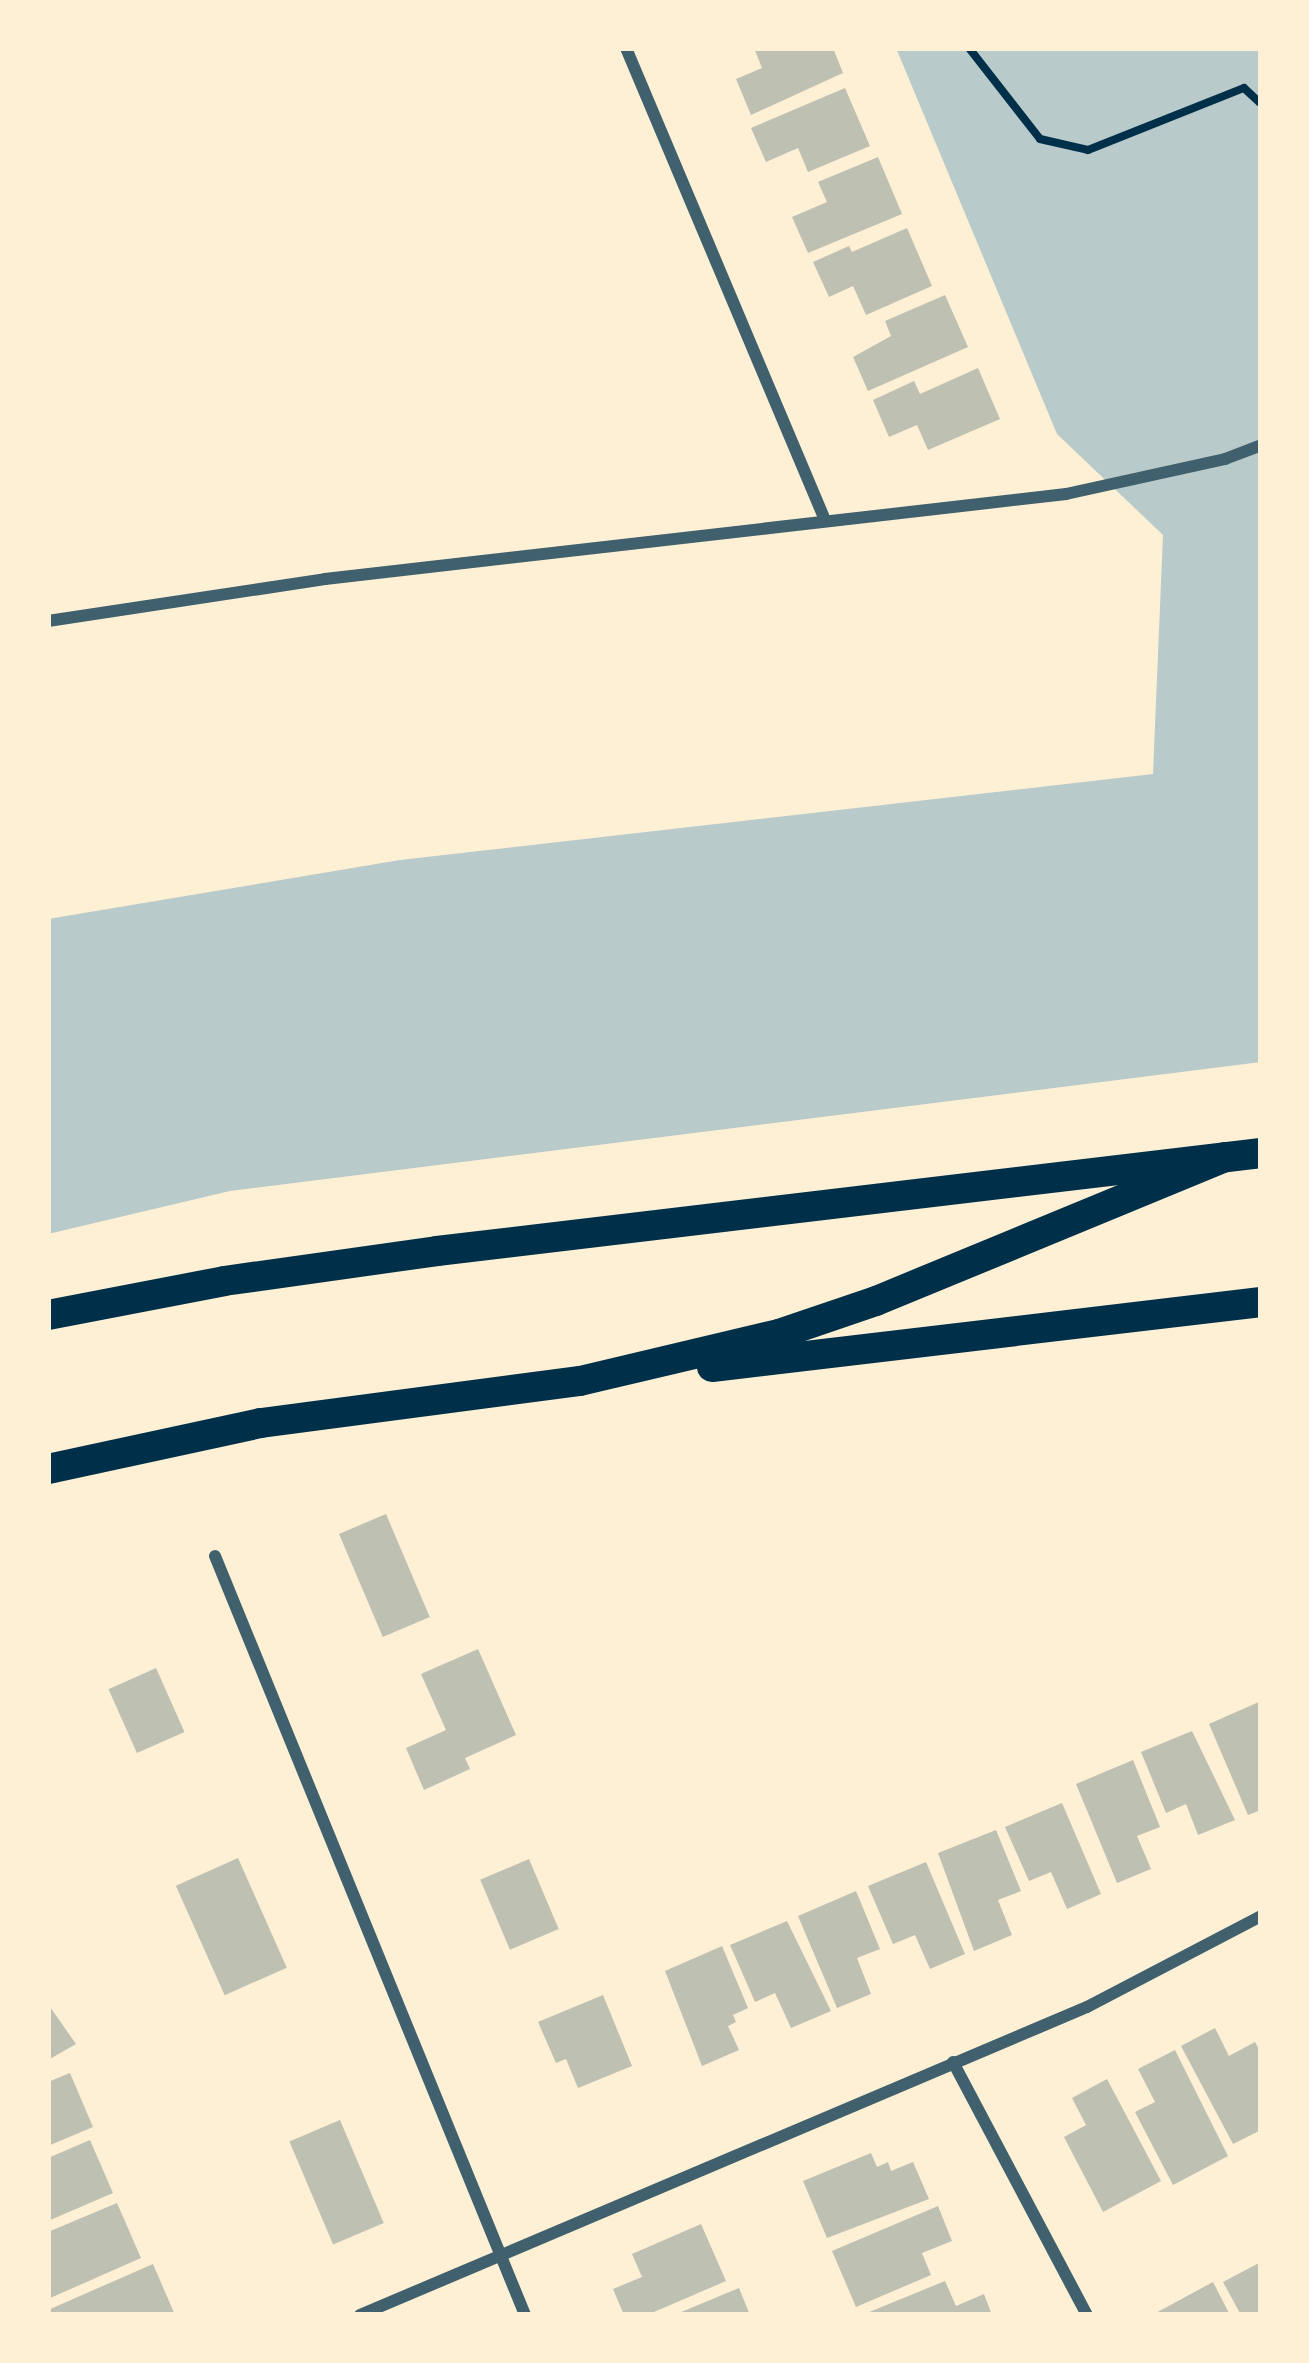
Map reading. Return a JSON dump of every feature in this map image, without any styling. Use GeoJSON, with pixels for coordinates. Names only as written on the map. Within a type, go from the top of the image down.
{"type":"FeatureCollection","features":[{"type":"Feature","properties":{"kind":"main road"},"geometry":{"type":"LineString","coordinates":[[48,1316],[224,1281],[437,1251],[1261,1153]]}},
{"type":"Feature","properties":{"kind":"main road"},"geometry":{"type":"LineString","coordinates":[[580,1381],[832,1318],[1225,1157]]}},
{"type":"Feature","properties":{"kind":"main road"},"geometry":{"type":"LineString","coordinates":[[48,1469],[261,1423],[1261,1302]]}},
{"type":"Feature","properties":{"kind":"street"},"geometry":{"type":"LineString","coordinates":[[626,48],[825,520]]}},
{"type":"Feature","properties":{"kind":"street"},"geometry":{"type":"LineString","coordinates":[[48,621],[325,579],[1066,494],[1225,459],[1261,445]]}},
{"type":"Feature","properties":{"kind":"street"},"geometry":{"type":"LineString","coordinates":[[215,1556],[525,2315]]}},
{"type":"Feature","properties":{"kind":"street"},"geometry":{"type":"LineString","coordinates":[[360,2315],[1087,2007],[1261,1916]]}},
{"type":"Feature","properties":{"kind":"street"},"geometry":{"type":"LineString","coordinates":[[953,2062],[1087,2315]]}},
{"type":"Feature","properties":{"kind":"path"},"geometry":{"type":"LineString","coordinates":[[970,48],[1040,140],[1088,150],[1244,88],[1261,104]]}},
{"type":"Feature","properties":{"kind":"shaded area"},"geometry":{"type":"Polygon","coordinates":[[[896,48],[1261,48],[1261,1062],[230,1191],[48,1234],[48,919],[400,860],[1153,774],[1163,535],[1057,434],[896,48]]]}},
{"type":"Feature","properties":{"kind":"building"},"geometry":{"type":"Polygon","coordinates":[[[754,48],[833,48],[843,73],[751,115],[736,79],[762,68],[754,48]]]}},
{"type":"Feature","properties":{"kind":"building"},"geometry":{"type":"Polygon","coordinates":[[[845,88],[870,146],[808,172],[798,148],[766,162],[751,128],[845,88]]]}},
{"type":"Feature","properties":{"kind":"building"},"geometry":{"type":"Polygon","coordinates":[[[878,157],[902,214],[808,253],[792,217],[827,202],[818,182],[878,157]]]}},
{"type":"Feature","properties":{"kind":"building"},"geometry":{"type":"Polygon","coordinates":[[[907,228],[932,286],[866,315],[853,286],[829,297],[813,262],[849,246],[852,252],[907,228]]]}},
{"type":"Feature","properties":{"kind":"building"},"geometry":{"type":"Polygon","coordinates":[[[945,295],[968,347],[868,391],[853,357],[891,336],[885,321],[945,295]]]}},
{"type":"Feature","properties":{"kind":"building"},"geometry":{"type":"Polygon","coordinates":[[[978,368],[1000,419],[928,450],[917,425],[889,437],[873,400],[914,381],[920,394],[978,368]]]}},
{"type":"Feature","properties":{"kind":"building"},"geometry":{"type":"Polygon","coordinates":[[[386,1514],[430,1617],[383,1637],[339,1534],[386,1514]]]}},
{"type":"Feature","properties":{"kind":"building"},"geometry":{"type":"Polygon","coordinates":[[[478,1649],[516,1735],[465,1758],[470,1769],[424,1790],[406,1748],[446,1730],[421,1674],[478,1649]]]}},
{"type":"Feature","properties":{"kind":"building"},"geometry":{"type":"Polygon","coordinates":[[[156,1668],[184,1732],[137,1753],[108,1689],[156,1668]]]}},
{"type":"Feature","properties":{"kind":"building"},"geometry":{"type":"Polygon","coordinates":[[[1261,1701],[1261,1810],[1248,1815],[1209,1724],[1261,1701]]]}},
{"type":"Feature","properties":{"kind":"building"},"geometry":{"type":"Polygon","coordinates":[[[1192,1731],[1235,1820],[1198,1835],[1186,1804],[1166,1813],[1141,1752],[1192,1731]]]}},
{"type":"Feature","properties":{"kind":"building"},"geometry":{"type":"Polygon","coordinates":[[[1133,1760],[1160,1827],[1137,1836],[1151,1869],[1117,1883],[1076,1784],[1133,1760]]]}},
{"type":"Feature","properties":{"kind":"building"},"geometry":{"type":"Polygon","coordinates":[[[1062,1803],[1101,1894],[1067,1909],[1051,1872],[1029,1881],[1005,1827],[1062,1803]]]}},
{"type":"Feature","properties":{"kind":"building"},"geometry":{"type":"Polygon","coordinates":[[[996,1830],[1021,1891],[998,1900],[1012,1935],[974,1951],[938,1853],[996,1830]]]}},
{"type":"Feature","properties":{"kind":"building"},"geometry":{"type":"Polygon","coordinates":[[[238,1858],[287,1968],[225,1995],[176,1886],[238,1858]]]}},
{"type":"Feature","properties":{"kind":"building"},"geometry":{"type":"Polygon","coordinates":[[[529,1859],[559,1929],[510,1950],[480,1880],[529,1859]]]}},
{"type":"Feature","properties":{"kind":"building"},"geometry":{"type":"Polygon","coordinates":[[[926,1862],[965,1954],[930,1969],[915,1935],[893,1944],[868,1886],[926,1862]]]}},
{"type":"Feature","properties":{"kind":"building"},"geometry":{"type":"Polygon","coordinates":[[[856,1891],[880,1949],[857,1958],[871,1994],[837,2008],[798,1916],[856,1891]]]}},
{"type":"Feature","properties":{"kind":"building"},"geometry":{"type":"Polygon","coordinates":[[[787,1921],[831,2011],[791,2028],[775,1993],[755,2002],[730,1945],[787,1921]]]}},
{"type":"Feature","properties":{"kind":"building"},"geometry":{"type":"Polygon","coordinates":[[[722,1946],[748,2008],[733,2015],[736,2022],[728,2026],[739,2050],[702,2066],[665,1971],[722,1946]]]}},
{"type":"Feature","properties":{"kind":"building"},"geometry":{"type":"Polygon","coordinates":[[[603,1995],[632,2066],[578,2088],[566,2059],[556,2063],[538,2022],[603,1995]]]}},
{"type":"Feature","properties":{"kind":"building"},"geometry":{"type":"Polygon","coordinates":[[[48,2004],[76,2044],[48,2060],[48,2004]]]}},
{"type":"Feature","properties":{"kind":"building"},"geometry":{"type":"Polygon","coordinates":[[[1215,2028],[1229,2056],[1255,2042],[1261,2053],[1261,2130],[1233,2144],[1181,2046],[1215,2028]]]}},
{"type":"Feature","properties":{"kind":"building"},"geometry":{"type":"Polygon","coordinates":[[[1175,2050],[1228,2156],[1173,2185],[1135,2112],[1155,2102],[1138,2069],[1175,2050]]]}},
{"type":"Feature","properties":{"kind":"building"},"geometry":{"type":"Polygon","coordinates":[[[70,2073],[93,2127],[48,2146],[48,2082],[70,2073]]]}},
{"type":"Feature","properties":{"kind":"building"},"geometry":{"type":"Polygon","coordinates":[[[1107,2079],[1161,2181],[1103,2212],[1064,2137],[1086,2125],[1072,2098],[1107,2079]]]}},
{"type":"Feature","properties":{"kind":"building"},"geometry":{"type":"Polygon","coordinates":[[[340,2120],[384,2223],[333,2245],[289,2141],[340,2120]]]}},
{"type":"Feature","properties":{"kind":"building"},"geometry":{"type":"Polygon","coordinates":[[[90,2140],[113,2193],[48,2221],[48,2158],[90,2140]]]}},
{"type":"Feature","properties":{"kind":"building"},"geometry":{"type":"Polygon","coordinates":[[[871,2153],[877,2167],[888,2162],[891,2171],[913,2162],[929,2199],[827,2238],[803,2181],[871,2153]]]}},
{"type":"Feature","properties":{"kind":"building"},"geometry":{"type":"Polygon","coordinates":[[[117,2203],[141,2258],[48,2299],[48,2232],[117,2203]]]}},
{"type":"Feature","properties":{"kind":"building"},"geometry":{"type":"Polygon","coordinates":[[[938,2206],[952,2241],[922,2253],[931,2275],[856,2307],[832,2251],[938,2206]]]}},
{"type":"Feature","properties":{"kind":"building"},"geometry":{"type":"Polygon","coordinates":[[[701,2224],[726,2281],[647,2315],[624,2315],[613,2289],[642,2277],[632,2254],[701,2224]]]}},
{"type":"Feature","properties":{"kind":"building"},"geometry":{"type":"Polygon","coordinates":[[[1261,2262],[1261,2315],[1241,2315],[1223,2282],[1261,2262]]]}},
{"type":"Feature","properties":{"kind":"building"},"geometry":{"type":"Polygon","coordinates":[[[153,2264],[175,2315],[48,2315],[48,2310],[153,2264]]]}},
{"type":"Feature","properties":{"kind":"building"},"geometry":{"type":"Polygon","coordinates":[[[945,2281],[956,2306],[984,2294],[992,2315],[862,2315],[945,2281]]]}},
{"type":"Feature","properties":{"kind":"building"},"geometry":{"type":"Polygon","coordinates":[[[1213,2282],[1230,2315],[1152,2315],[1213,2282]]]}},
{"type":"Feature","properties":{"kind":"building"},"geometry":{"type":"Polygon","coordinates":[[[739,2288],[750,2315],[674,2315],[739,2288]]]}}]}
